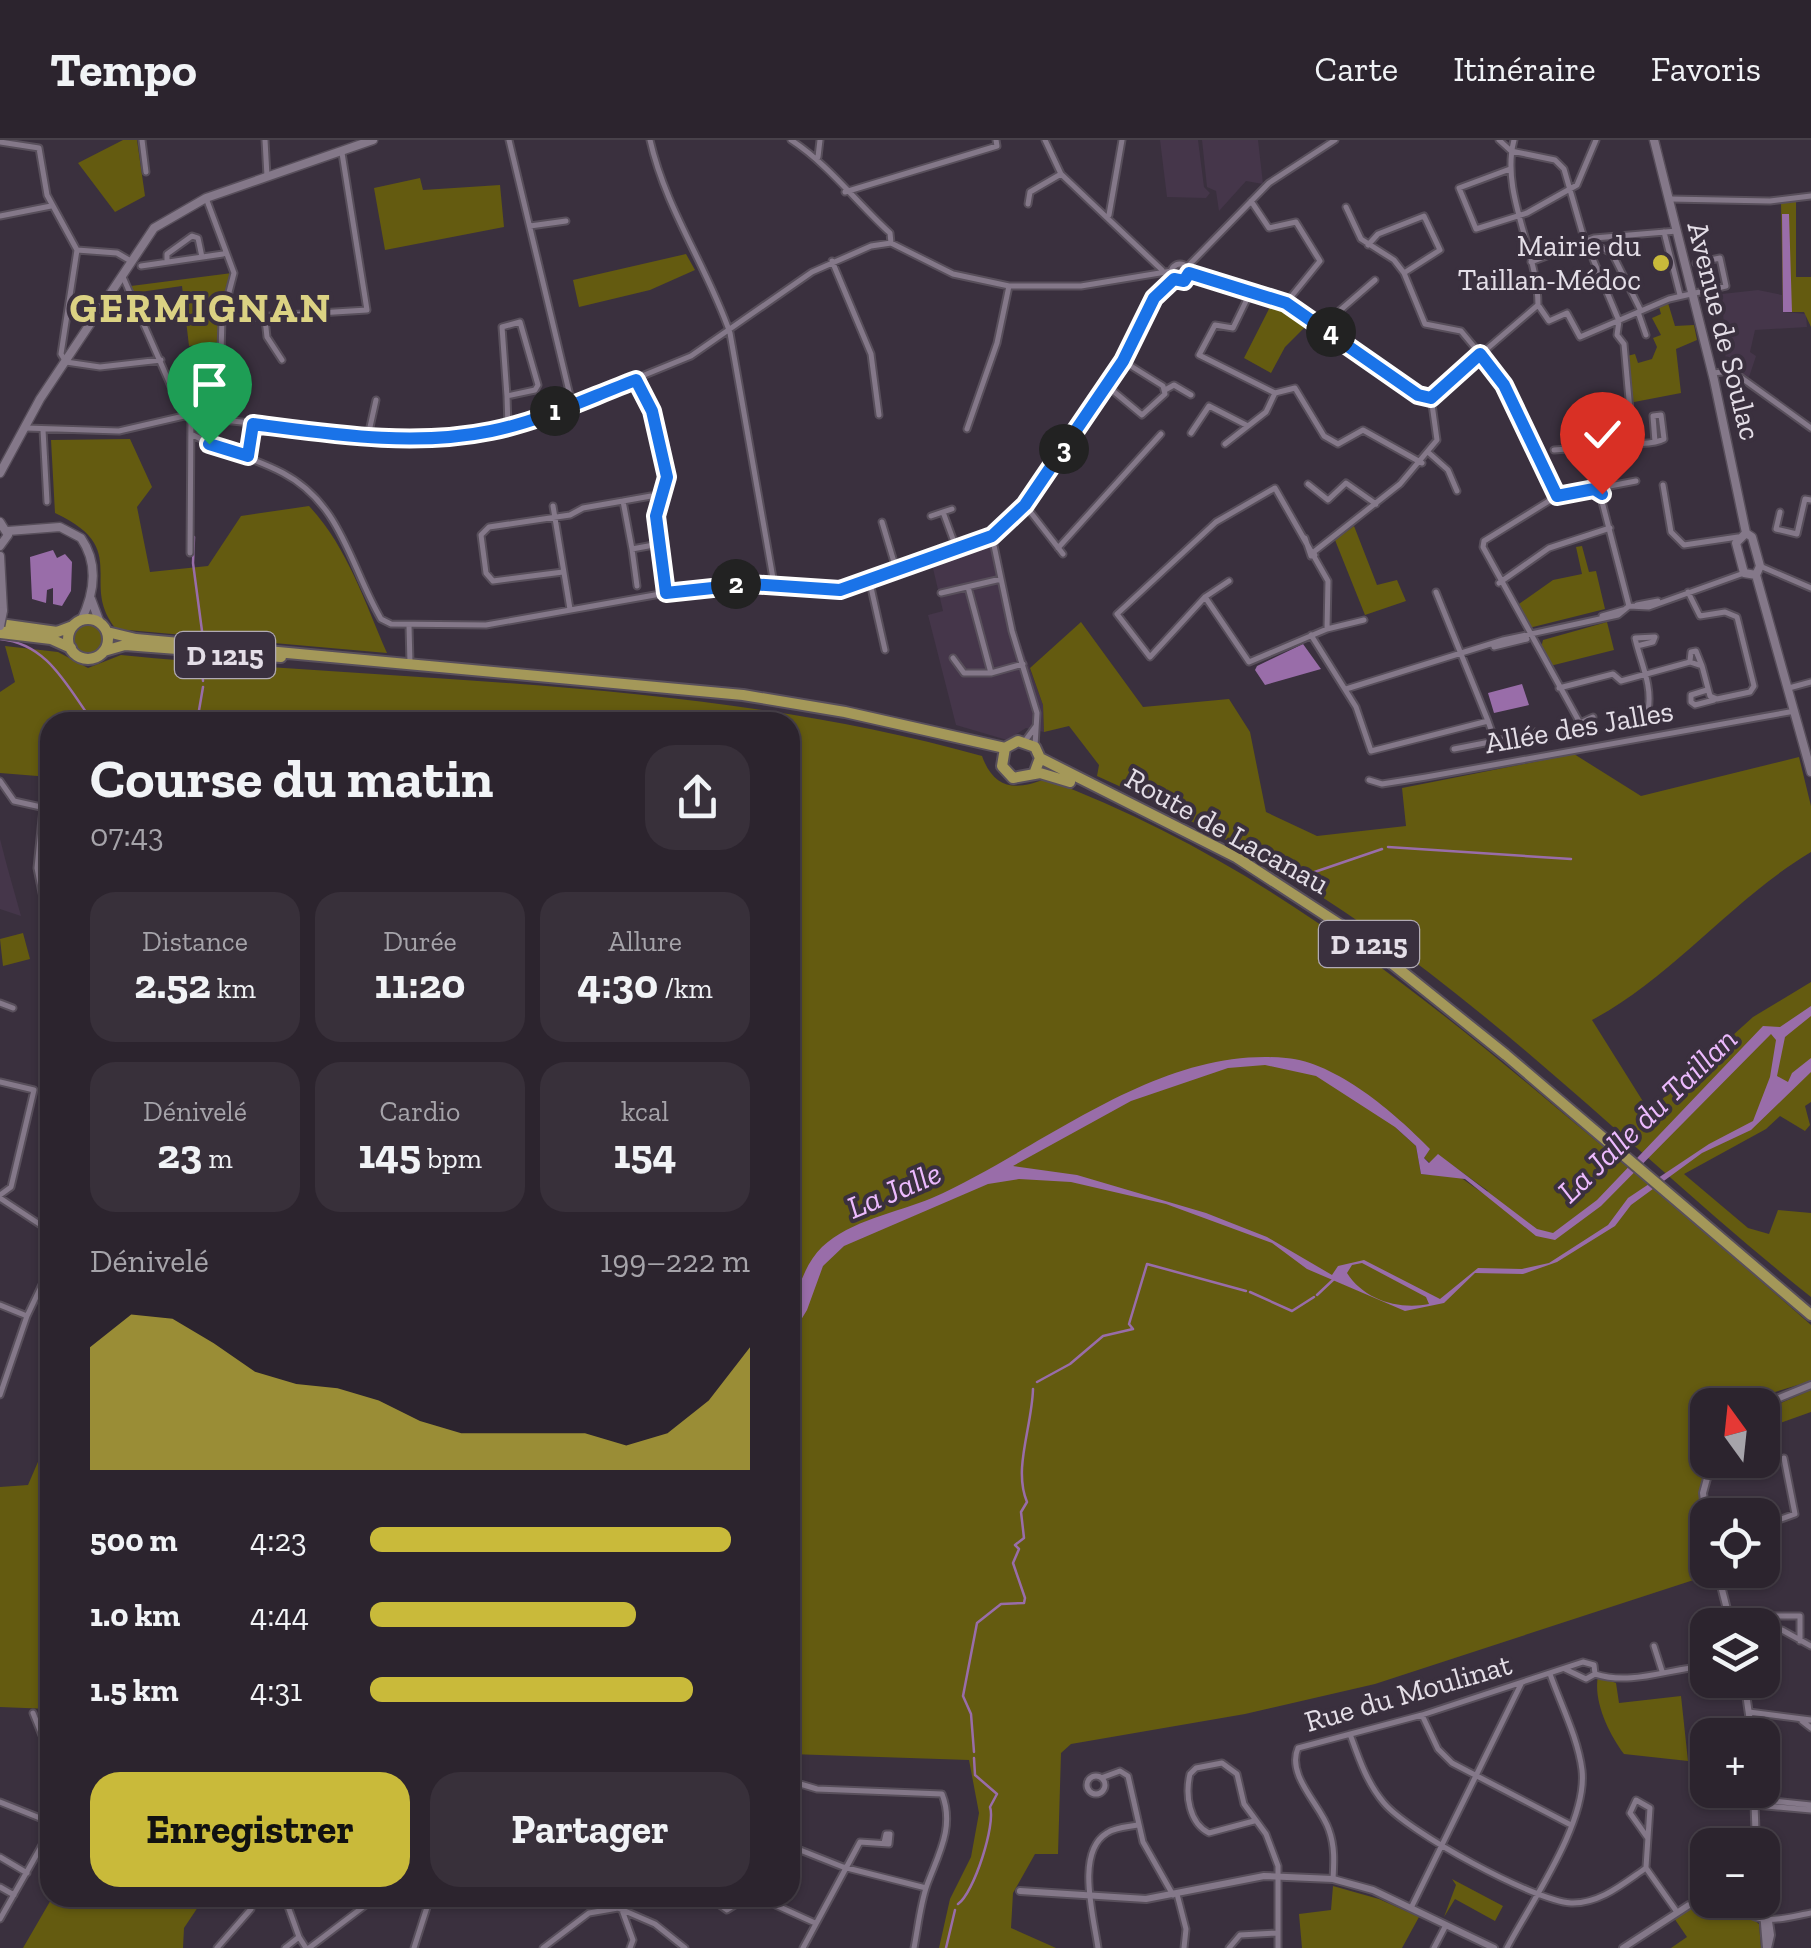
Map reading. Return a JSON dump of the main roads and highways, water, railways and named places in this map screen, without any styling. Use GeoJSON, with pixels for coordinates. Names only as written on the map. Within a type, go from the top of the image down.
{"type":"FeatureCollection","features":[{"type":"Feature","properties":{"kind":"main road"},"geometry":{"type":"LineString","coordinates":[[1,469],[120,274],[154,228],[206,198],[373,140]]}},
{"type":"Feature","properties":{"kind":"main road","name":"Avenue de Soulac"},"geometry":{"type":"LineString","coordinates":[[1654,140],[1712,373],[1742,535],[1744,573],[1758,570]]}},
{"type":"Feature","properties":{"kind":"main road"},"geometry":{"type":"LineString","coordinates":[[0,522],[8,531]]}},
{"type":"Feature","properties":{"kind":"main road"},"geometry":{"type":"LineString","coordinates":[[8,531],[60,527],[81,538],[92,560],[90,599],[69,636],[71,648]]}},
{"type":"Feature","properties":{"kind":"main road"},"geometry":{"type":"LineString","coordinates":[[0,546],[8,531]]}},
{"type":"Feature","properties":{"kind":"main road","name":"Avenue de Soulac"},"geometry":{"type":"LineString","coordinates":[[1742,535],[1752,538],[1811,772]]}},
{"type":"Feature","properties":{"kind":"main road"},"geometry":{"type":"LineString","coordinates":[[0,556],[0,628]]}},
{"type":"Feature","properties":{"kind":"main road"},"geometry":{"type":"LineString","coordinates":[[0,628],[50,639],[87,658],[104,651],[104,628],[90,599]]}},
{"type":"Feature","properties":{"kind":"main road"},"geometry":{"type":"LineString","coordinates":[[0,628],[58,632],[77,623],[104,628]]}},
{"type":"Feature","properties":{"kind":"main road","name":"D 1215"},"geometry":{"type":"LineString","coordinates":[[104,628],[136,639],[760,698],[1005,748]]}},
{"type":"Feature","properties":{"kind":"main road","name":"D 1215"},"geometry":{"type":"LineString","coordinates":[[104,651],[124,645],[214,654],[347,658]]}},
{"type":"Feature","properties":{"kind":"main road","name":"D 1215"},"geometry":{"type":"LineString","coordinates":[[955,737],[1001,761]]}},
{"type":"Feature","properties":{"kind":"main road"},"geometry":{"type":"LineString","coordinates":[[1005,748],[1033,749],[1034,774],[1013,778],[1001,761],[1005,748]]}},
{"type":"Feature","properties":{"kind":"main road","name":"D 1215"},"geometry":{"type":"LineString","coordinates":[[1033,749],[1080,782]]}},
{"type":"Feature","properties":{"kind":"main road","name":"D 1215"},"geometry":{"type":"LineString","coordinates":[[1034,774],[1080,782]]}},
{"type":"Feature","properties":{"kind":"main road","name":"Route de Lacanau"},"geometry":{"type":"LineString","coordinates":[[1080,782],[1199,837],[1319,909],[1457,1013],[1808,1310]]}},
{"type":"Feature","properties":{"kind":"waterway"},"geometry":{"type":"LineString","coordinates":[[194,537],[193,563],[202,631]]}},
{"type":"Feature","properties":{"kind":"waterway"},"geometry":{"type":"LineString","coordinates":[[0,639],[17,642],[43,658],[86,712]]}},
{"type":"Feature","properties":{"kind":"waterway"},"geometry":{"type":"LineString","coordinates":[[202,668],[203,681]]}},
{"type":"Feature","properties":{"kind":"waterway"},"geometry":{"type":"LineString","coordinates":[[199,712],[203,687]]}},
{"type":"Feature","properties":{"kind":"waterway"},"geometry":{"type":"LineString","coordinates":[[1388,847],[1571,859]]}},
{"type":"Feature","properties":{"kind":"waterway"},"geometry":{"type":"LineString","coordinates":[[1297,878],[1382,849]]}},
{"type":"Feature","properties":{"kind":"waterway"},"geometry":{"type":"LineString","coordinates":[[1037,1382],[1070,1364],[1103,1336],[1133,1329],[1129,1324],[1147,1264],[1246,1291]]}},
{"type":"Feature","properties":{"kind":"waterway"},"geometry":{"type":"LineString","coordinates":[[1317,1295],[1334,1279]]}},
{"type":"Feature","properties":{"kind":"waterway"},"geometry":{"type":"LineString","coordinates":[[1250,1292],[1292,1311],[1314,1297]]}},
{"type":"Feature","properties":{"kind":"waterway"},"geometry":{"type":"LineString","coordinates":[[974,1752],[971,1714],[963,1696],[977,1623],[1001,1604],[1024,1603],[1025,1598],[1013,1563],[1019,1549],[1015,1545],[1024,1538],[1021,1512],[1027,1502],[1022,1462],[1033,1389]]}},
{"type":"Feature","properties":{"kind":"waterway"},"geometry":{"type":"LineString","coordinates":[[958,1904],[971,1887],[982,1858],[990,1828],[990,1807],[997,1794],[975,1775],[974,1758]]}},
{"type":"Feature","properties":{"kind":"waterway"},"geometry":{"type":"LineString","coordinates":[[946,1948],[955,1910]]}},
{"type":"Feature","properties":{"kind":"place","name":"Mairie du Taillan-Médoc"},"geometry":{"type":"Point","coordinates":[1661,263]}},
{"type":"Feature","properties":{"kind":"district","name":"GERMIGNAN"},"geometry":{"type":"Point","coordinates":[201,308]}},
{"type":"Feature","properties":{"kind":"water label","name":"La Jalle du Taillan"},"geometry":{"type":"Point","coordinates":[1647,1115]}},
{"type":"Feature","properties":{"kind":"water label","name":"La Jalle"},"geometry":{"type":"Point","coordinates":[894,1190]}}]}
